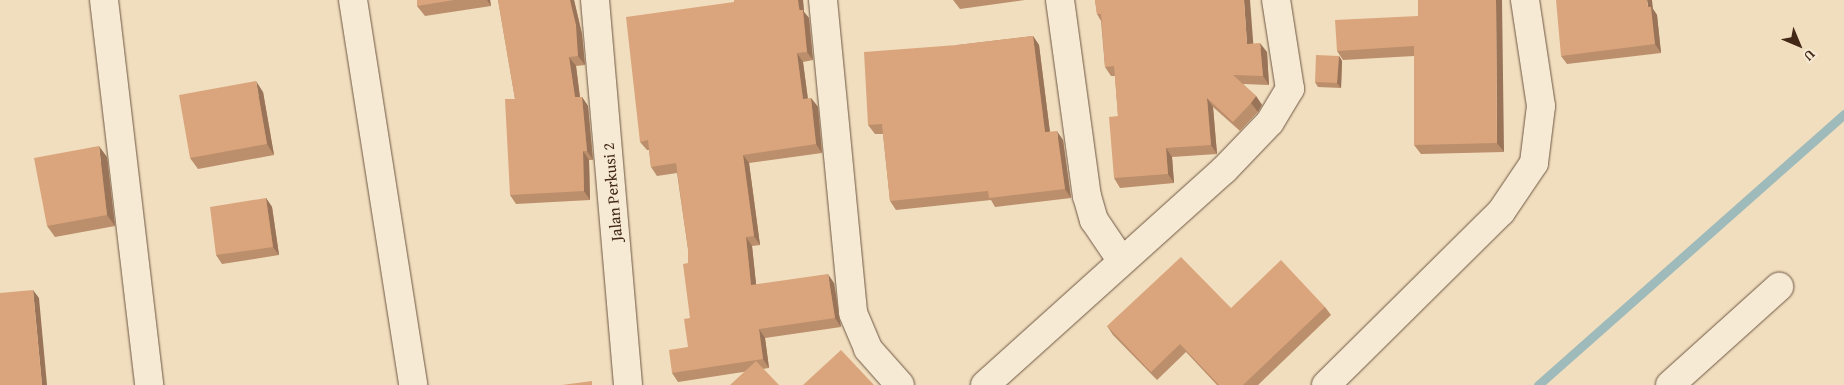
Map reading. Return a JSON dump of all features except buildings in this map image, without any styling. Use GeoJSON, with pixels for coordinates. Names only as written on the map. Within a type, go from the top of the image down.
{"type":"FeatureCollection","features":[{"type":"Feature","properties":{"kind":"street"},"geometry":{"type":"LineString","coordinates":[[104,0],[150,385]]}},
{"type":"Feature","properties":{"kind":"street"},"geometry":{"type":"LineString","coordinates":[[353,0],[413,385]]}},
{"type":"Feature","properties":{"kind":"street","name":"Jalan Perkusi 2"},"geometry":{"type":"LineString","coordinates":[[595,0],[628,385]]}},
{"type":"Feature","properties":{"kind":"street"},"geometry":{"type":"LineString","coordinates":[[823,0],[852,313],[868,349],[900,385]]}},
{"type":"Feature","properties":{"kind":"street"},"geometry":{"type":"LineString","coordinates":[[1060,0],[1087,196],[1094,220],[1122,260]]}},
{"type":"Feature","properties":{"kind":"street"},"geometry":{"type":"LineString","coordinates":[[986,385],[1122,260],[1224,170],[1270,122],[1290,89],[1276,0]]}},
{"type":"Feature","properties":{"kind":"street"},"geometry":{"type":"LineString","coordinates":[[1326,385],[1501,212],[1534,163],[1541,106],[1525,0]]}},
{"type":"Feature","properties":{"kind":"street"},"geometry":{"type":"LineString","coordinates":[[1670,385],[1779,287]]}},
{"type":"Feature","properties":{"kind":"waterway"},"geometry":{"type":"LineString","coordinates":[[1538,385],[1844,114]]}}]}
